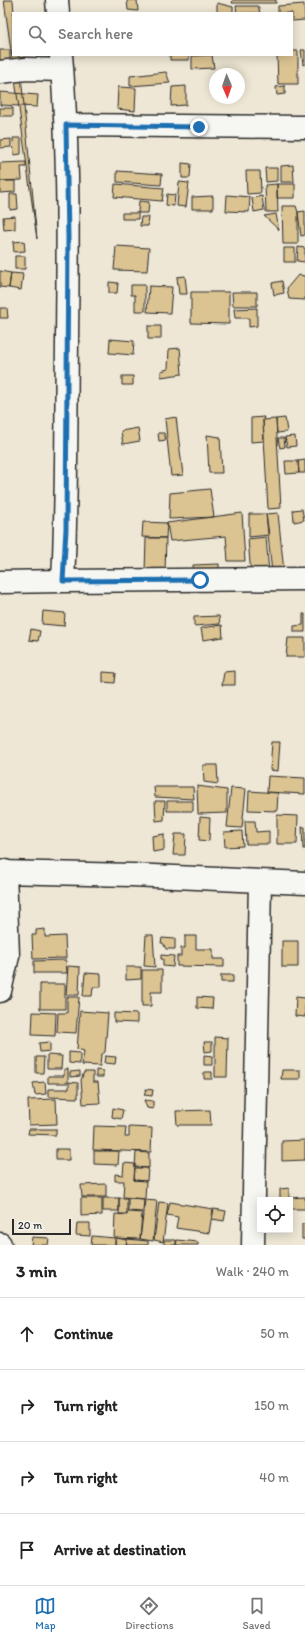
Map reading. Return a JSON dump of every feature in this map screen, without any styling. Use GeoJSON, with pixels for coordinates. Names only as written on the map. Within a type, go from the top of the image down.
{"type":"FeatureCollection","features":[{"type":"Feature","properties":{"kind":"street"},"geometry":{"type":"LineString","coordinates":[[57,0],[58,12]]}},
{"type":"Feature","properties":{"kind":"street"},"geometry":{"type":"LineString","coordinates":[[0,72],[62,62],[66,125],[68,238],[66,529],[63,581]]}},
{"type":"Feature","properties":{"kind":"street"},"geometry":{"type":"LineString","coordinates":[[66,125],[305,128]]}},
{"type":"Feature","properties":{"kind":"street"},"geometry":{"type":"LineString","coordinates":[[0,582],[305,579]]}},
{"type":"Feature","properties":{"kind":"street"},"geometry":{"type":"LineString","coordinates":[[0,991],[8,956],[3,871],[305,883]]}},
{"type":"Feature","properties":{"kind":"street"},"geometry":{"type":"LineString","coordinates":[[253,1245],[260,882]]}},
{"type":"Feature","properties":{"kind":"building"},"geometry":{"type":"Polygon","coordinates":[[[4,0],[13,0],[12,56],[19,56],[37,239],[4,0]]]}},
{"type":"Feature","properties":{"kind":"building"},"geometry":{"type":"Polygon","coordinates":[[[127,0],[137,0],[138,11],[128,10],[127,0]]]}},
{"type":"Feature","properties":{"kind":"building"},"geometry":{"type":"Polygon","coordinates":[[[233,0],[276,0],[276,3],[232,3],[233,0]]]}},
{"type":"Feature","properties":{"kind":"building"},"geometry":{"type":"Polygon","coordinates":[[[217,3],[233,7],[233,12],[217,12],[217,3]]]}},
{"type":"Feature","properties":{"kind":"building"},"geometry":{"type":"Polygon","coordinates":[[[304,4],[305,20],[293,21],[293,12],[278,12],[278,6],[304,4]]]}},
{"type":"Feature","properties":{"kind":"building"},"geometry":{"type":"Polygon","coordinates":[[[236,6],[258,6],[260,12],[237,12],[236,6]]]}},
{"type":"Feature","properties":{"kind":"building"},"geometry":{"type":"Polygon","coordinates":[[[0,50],[10,50],[10,65],[0,65],[0,50]]]}},
{"type":"Feature","properties":{"kind":"building"},"geometry":{"type":"Polygon","coordinates":[[[301,50],[305,50],[305,64],[303,65],[301,50]]]}},
{"type":"Feature","properties":{"kind":"building"},"geometry":{"type":"Polygon","coordinates":[[[293,51],[298,51],[298,84],[278,84],[277,56],[293,56],[293,51]]]}},
{"type":"Feature","properties":{"kind":"building"},"geometry":{"type":"Polygon","coordinates":[[[170,56],[189,56],[189,60],[170,60],[170,56]]]}},
{"type":"Feature","properties":{"kind":"building"},"geometry":{"type":"Polygon","coordinates":[[[192,56],[212,56],[214,68],[192,69],[192,56]]]}},
{"type":"Feature","properties":{"kind":"building"},"geometry":{"type":"Polygon","coordinates":[[[166,72],[170,83],[130,86],[130,76],[166,72]]]}},
{"type":"Feature","properties":{"kind":"building"},"geometry":{"type":"Polygon","coordinates":[[[186,86],[186,105],[171,106],[172,87],[186,86]]]}},
{"type":"Feature","properties":{"kind":"building"},"geometry":{"type":"Polygon","coordinates":[[[285,86],[285,94],[277,95],[276,87],[285,86]]]}},
{"type":"Feature","properties":{"kind":"building"},"geometry":{"type":"Polygon","coordinates":[[[118,87],[136,88],[135,111],[117,109],[118,87]]]}},
{"type":"Feature","properties":{"kind":"building"},"geometry":{"type":"Polygon","coordinates":[[[0,92],[38,95],[37,107],[0,105],[0,92]]]}},
{"type":"Feature","properties":{"kind":"building"},"geometry":{"type":"Polygon","coordinates":[[[0,108],[13,108],[13,116],[0,116],[0,108]]]}},
{"type":"Feature","properties":{"kind":"building"},"geometry":{"type":"Polygon","coordinates":[[[13,138],[21,138],[21,154],[14,155],[13,138]]]}},
{"type":"Feature","properties":{"kind":"building"},"geometry":{"type":"Polygon","coordinates":[[[11,139],[11,147],[0,148],[0,140],[11,139]]]}},
{"type":"Feature","properties":{"kind":"building"},"geometry":{"type":"Polygon","coordinates":[[[26,162],[26,167],[21,167],[22,180],[0,181],[0,163],[26,162]]]}},
{"type":"Feature","properties":{"kind":"building"},"geometry":{"type":"Polygon","coordinates":[[[182,163],[191,164],[190,178],[182,178],[182,163]]]}},
{"type":"Feature","properties":{"kind":"building"},"geometry":{"type":"Polygon","coordinates":[[[293,165],[294,182],[281,182],[281,166],[293,165]]]}},
{"type":"Feature","properties":{"kind":"building"},"geometry":{"type":"Polygon","coordinates":[[[265,168],[277,168],[277,181],[266,182],[265,168]]]}},
{"type":"Feature","properties":{"kind":"building"},"geometry":{"type":"Polygon","coordinates":[[[117,171],[162,174],[161,185],[117,182],[117,171]]]}},
{"type":"Feature","properties":{"kind":"building"},"geometry":{"type":"Polygon","coordinates":[[[246,171],[260,171],[261,193],[247,194],[246,171]]]}},
{"type":"Feature","properties":{"kind":"building"},"geometry":{"type":"Polygon","coordinates":[[[0,181],[15,181],[15,192],[0,193],[0,181]]]}},
{"type":"Feature","properties":{"kind":"building"},"geometry":{"type":"Polygon","coordinates":[[[179,182],[189,183],[186,207],[177,206],[179,182]]]}},
{"type":"Feature","properties":{"kind":"building"},"geometry":{"type":"Polygon","coordinates":[[[115,184],[164,188],[162,201],[114,197],[115,184]]]}},
{"type":"Feature","properties":{"kind":"building"},"geometry":{"type":"Polygon","coordinates":[[[277,184],[278,212],[266,212],[265,185],[277,184]]]}},
{"type":"Feature","properties":{"kind":"building"},"geometry":{"type":"Polygon","coordinates":[[[277,184],[295,184],[295,198],[277,198],[277,184]]]}},
{"type":"Feature","properties":{"kind":"building"},"geometry":{"type":"Polygon","coordinates":[[[10,194],[17,194],[18,209],[10,210],[10,194]]]}},
{"type":"Feature","properties":{"kind":"building"},"geometry":{"type":"Polygon","coordinates":[[[167,194],[175,195],[174,206],[166,205],[167,194]]]}},
{"type":"Feature","properties":{"kind":"building"},"geometry":{"type":"Polygon","coordinates":[[[227,195],[250,197],[249,212],[226,211],[227,195]]]}},
{"type":"Feature","properties":{"kind":"building"},"geometry":{"type":"Polygon","coordinates":[[[213,196],[213,209],[192,209],[192,197],[213,196]]]}},
{"type":"Feature","properties":{"kind":"building"},"geometry":{"type":"Polygon","coordinates":[[[262,196],[264,210],[254,212],[252,198],[262,196]]]}},
{"type":"Feature","properties":{"kind":"building"},"geometry":{"type":"Polygon","coordinates":[[[139,201],[149,202],[148,213],[138,213],[139,201]]]}},
{"type":"Feature","properties":{"kind":"building"},"geometry":{"type":"Polygon","coordinates":[[[282,206],[296,206],[298,212],[298,244],[283,244],[282,206]]]}},
{"type":"Feature","properties":{"kind":"building"},"geometry":{"type":"Polygon","coordinates":[[[305,211],[305,235],[301,236],[298,212],[305,211]]]}},
{"type":"Feature","properties":{"kind":"building"},"geometry":{"type":"Polygon","coordinates":[[[122,213],[138,213],[138,219],[122,219],[122,213]]]}},
{"type":"Feature","properties":{"kind":"building"},"geometry":{"type":"Polygon","coordinates":[[[276,214],[279,230],[264,216],[276,214]]]}},
{"type":"Feature","properties":{"kind":"building"},"geometry":{"type":"Polygon","coordinates":[[[15,216],[15,229],[4,230],[3,217],[15,216]]]}},
{"type":"Feature","properties":{"kind":"building"},"geometry":{"type":"Polygon","coordinates":[[[141,217],[149,217],[148,226],[140,226],[141,217]]]}},
{"type":"Feature","properties":{"kind":"building"},"geometry":{"type":"Polygon","coordinates":[[[24,241],[25,251],[14,252],[13,242],[24,241]]]}},
{"type":"Feature","properties":{"kind":"building"},"geometry":{"type":"Polygon","coordinates":[[[116,246],[149,248],[147,271],[114,270],[116,246]]]}},
{"type":"Feature","properties":{"kind":"building"},"geometry":{"type":"Polygon","coordinates":[[[298,247],[305,248],[305,262],[297,261],[298,247]]]}},
{"type":"Feature","properties":{"kind":"building"},"geometry":{"type":"Polygon","coordinates":[[[284,248],[295,248],[295,262],[284,262],[284,248]]]}},
{"type":"Feature","properties":{"kind":"building"},"geometry":{"type":"Polygon","coordinates":[[[15,256],[25,256],[25,269],[15,269],[15,256]]]}},
{"type":"Feature","properties":{"kind":"building"},"geometry":{"type":"Polygon","coordinates":[[[0,271],[11,273],[9,288],[0,287],[0,271]]]}},
{"type":"Feature","properties":{"kind":"building"},"geometry":{"type":"Polygon","coordinates":[[[11,273],[23,274],[21,290],[9,288],[11,273]]]}},
{"type":"Feature","properties":{"kind":"building"},"geometry":{"type":"Polygon","coordinates":[[[298,275],[305,276],[305,300],[289,299],[287,288],[298,275]]]}},
{"type":"Feature","properties":{"kind":"building"},"geometry":{"type":"Polygon","coordinates":[[[185,276],[187,294],[179,294],[177,277],[185,276]]]}},
{"type":"Feature","properties":{"kind":"building"},"geometry":{"type":"Polygon","coordinates":[[[282,281],[284,293],[274,295],[272,283],[282,281]]]}},
{"type":"Feature","properties":{"kind":"building"},"geometry":{"type":"Polygon","coordinates":[[[109,282],[118,283],[117,293],[109,293],[109,282]]]}},
{"type":"Feature","properties":{"kind":"building"},"geometry":{"type":"Polygon","coordinates":[[[131,285],[145,285],[145,311],[135,311],[135,295],[131,295],[131,285]]]}},
{"type":"Feature","properties":{"kind":"building"},"geometry":{"type":"Polygon","coordinates":[[[149,286],[172,287],[170,313],[147,312],[149,286]]]}},
{"type":"Feature","properties":{"kind":"building"},"geometry":{"type":"Polygon","coordinates":[[[191,292],[229,292],[229,324],[191,323],[191,292]]]}},
{"type":"Feature","properties":{"kind":"building"},"geometry":{"type":"Polygon","coordinates":[[[232,292],[257,292],[257,306],[233,306],[232,292]]]}},
{"type":"Feature","properties":{"kind":"building"},"geometry":{"type":"Polygon","coordinates":[[[0,308],[7,308],[8,318],[0,318],[0,308]]]}},
{"type":"Feature","properties":{"kind":"building"},"geometry":{"type":"Polygon","coordinates":[[[257,308],[257,326],[249,327],[249,318],[235,318],[234,309],[257,308]]]}},
{"type":"Feature","properties":{"kind":"building"},"geometry":{"type":"Polygon","coordinates":[[[148,326],[161,326],[161,339],[148,339],[148,326]]]}},
{"type":"Feature","properties":{"kind":"building"},"geometry":{"type":"Polygon","coordinates":[[[110,339],[134,341],[133,355],[109,353],[110,339]]]}},
{"type":"Feature","properties":{"kind":"building"},"geometry":{"type":"Polygon","coordinates":[[[180,348],[182,374],[161,377],[161,371],[168,369],[169,349],[180,348]]]}},
{"type":"Feature","properties":{"kind":"building"},"geometry":{"type":"Polygon","coordinates":[[[122,376],[133,376],[133,385],[122,385],[122,376]]]}},
{"type":"Feature","properties":{"kind":"building"},"geometry":{"type":"Polygon","coordinates":[[[176,417],[183,475],[171,476],[165,419],[176,417]]]}},
{"type":"Feature","properties":{"kind":"building"},"geometry":{"type":"Polygon","coordinates":[[[264,417],[264,441],[251,442],[251,418],[264,417]]]}},
{"type":"Feature","properties":{"kind":"building"},"geometry":{"type":"Polygon","coordinates":[[[285,418],[287,432],[277,433],[276,419],[285,418]]]}},
{"type":"Feature","properties":{"kind":"building"},"geometry":{"type":"Polygon","coordinates":[[[276,419],[281,508],[268,509],[263,420],[276,419]]]}},
{"type":"Feature","properties":{"kind":"building"},"geometry":{"type":"Polygon","coordinates":[[[138,428],[140,441],[123,444],[121,431],[138,428]]]}},
{"type":"Feature","properties":{"kind":"building"},"geometry":{"type":"Polygon","coordinates":[[[158,433],[164,433],[166,440],[159,441],[158,433]]]}},
{"type":"Feature","properties":{"kind":"building"},"geometry":{"type":"Polygon","coordinates":[[[207,435],[220,437],[222,473],[209,473],[207,435]]]}},
{"type":"Feature","properties":{"kind":"building"},"geometry":{"type":"Polygon","coordinates":[[[295,436],[296,446],[287,447],[285,437],[295,436]]]}},
{"type":"Feature","properties":{"kind":"building"},"geometry":{"type":"Polygon","coordinates":[[[278,438],[284,438],[285,447],[280,448],[278,438]]]}},
{"type":"Feature","properties":{"kind":"building"},"geometry":{"type":"Polygon","coordinates":[[[305,460],[305,473],[299,473],[298,461],[305,460]]]}},
{"type":"Feature","properties":{"kind":"building"},"geometry":{"type":"Polygon","coordinates":[[[285,461],[298,461],[299,473],[286,474],[285,461]]]}},
{"type":"Feature","properties":{"kind":"building"},"geometry":{"type":"Polygon","coordinates":[[[210,489],[214,517],[169,519],[170,493],[210,489]]]}},
{"type":"Feature","properties":{"kind":"building"},"geometry":{"type":"Polygon","coordinates":[[[302,509],[304,520],[294,522],[293,510],[302,509]]]}},
{"type":"Feature","properties":{"kind":"building"},"geometry":{"type":"Polygon","coordinates":[[[242,513],[245,561],[228,561],[226,536],[170,541],[167,523],[242,513]]]}},
{"type":"Feature","properties":{"kind":"building"},"geometry":{"type":"Polygon","coordinates":[[[278,513],[284,572],[272,573],[266,514],[278,513]]]}},
{"type":"Feature","properties":{"kind":"building"},"geometry":{"type":"Polygon","coordinates":[[[249,514],[266,514],[269,535],[249,537],[249,514]]]}},
{"type":"Feature","properties":{"kind":"building"},"geometry":{"type":"Polygon","coordinates":[[[143,522],[167,523],[166,538],[142,537],[143,522]]]}},
{"type":"Feature","properties":{"kind":"building"},"geometry":{"type":"Polygon","coordinates":[[[266,537],[269,573],[251,575],[248,539],[266,537]]]}},
{"type":"Feature","properties":{"kind":"building"},"geometry":{"type":"Polygon","coordinates":[[[146,538],[166,538],[165,573],[145,572],[146,538]]]}},
{"type":"Feature","properties":{"kind":"building"},"geometry":{"type":"Polygon","coordinates":[[[219,564],[219,576],[193,576],[193,565],[219,564]]]}},
{"type":"Feature","properties":{"kind":"building"},"geometry":{"type":"Polygon","coordinates":[[[43,611],[65,613],[64,626],[42,624],[43,611]]]}},
{"type":"Feature","properties":{"kind":"building"},"geometry":{"type":"Polygon","coordinates":[[[303,614],[305,614],[305,632],[294,632],[294,626],[303,625],[303,614]]]}},
{"type":"Feature","properties":{"kind":"building"},"geometry":{"type":"Polygon","coordinates":[[[219,616],[220,624],[194,626],[194,617],[219,616]]]}},
{"type":"Feature","properties":{"kind":"building"},"geometry":{"type":"Polygon","coordinates":[[[222,625],[223,637],[203,640],[201,628],[222,625]]]}},
{"type":"Feature","properties":{"kind":"building"},"geometry":{"type":"Polygon","coordinates":[[[31,629],[40,631],[38,641],[29,640],[31,629]]]}},
{"type":"Feature","properties":{"kind":"building"},"geometry":{"type":"Polygon","coordinates":[[[288,638],[305,638],[305,657],[286,657],[288,638]]]}},
{"type":"Feature","properties":{"kind":"building"},"geometry":{"type":"Polygon","coordinates":[[[235,671],[235,685],[222,685],[224,672],[235,671]]]}},
{"type":"Feature","properties":{"kind":"building"},"geometry":{"type":"Polygon","coordinates":[[[103,672],[116,673],[115,683],[103,682],[103,672]]]}},
{"type":"Feature","properties":{"kind":"building"},"geometry":{"type":"Polygon","coordinates":[[[272,742],[280,742],[278,771],[270,770],[272,742]]]}},
{"type":"Feature","properties":{"kind":"building"},"geometry":{"type":"Polygon","coordinates":[[[203,765],[217,765],[218,784],[204,782],[203,765]]]}},
{"type":"Feature","properties":{"kind":"building"},"geometry":{"type":"Polygon","coordinates":[[[268,776],[305,778],[305,794],[267,792],[268,776]]]}},
{"type":"Feature","properties":{"kind":"building"},"geometry":{"type":"Polygon","coordinates":[[[197,786],[227,790],[227,813],[198,814],[197,786]]]}},
{"type":"Feature","properties":{"kind":"building"},"geometry":{"type":"Polygon","coordinates":[[[154,787],[193,787],[194,799],[155,797],[154,787]]]}},
{"type":"Feature","properties":{"kind":"building"},"geometry":{"type":"Polygon","coordinates":[[[231,788],[246,789],[242,828],[227,827],[231,788]]]}},
{"type":"Feature","properties":{"kind":"building"},"geometry":{"type":"Polygon","coordinates":[[[249,791],[278,793],[277,811],[248,810],[249,791]]]}},
{"type":"Feature","properties":{"kind":"building"},"geometry":{"type":"Polygon","coordinates":[[[155,801],[165,801],[164,820],[156,821],[155,801]]]}},
{"type":"Feature","properties":{"kind":"building"},"geometry":{"type":"Polygon","coordinates":[[[167,801],[193,801],[193,811],[167,811],[167,801]]]}},
{"type":"Feature","properties":{"kind":"building"},"geometry":{"type":"Polygon","coordinates":[[[277,815],[298,816],[297,844],[277,844],[277,815]]]}},
{"type":"Feature","properties":{"kind":"building"},"geometry":{"type":"Polygon","coordinates":[[[200,817],[210,818],[209,841],[199,840],[200,817]]]}},
{"type":"Feature","properties":{"kind":"building"},"geometry":{"type":"Polygon","coordinates":[[[245,821],[255,821],[256,832],[269,831],[269,844],[246,844],[245,821]]]}},
{"type":"Feature","properties":{"kind":"building"},"geometry":{"type":"Polygon","coordinates":[[[302,827],[305,827],[305,849],[303,849],[302,827]]]}},
{"type":"Feature","properties":{"kind":"building"},"geometry":{"type":"Polygon","coordinates":[[[242,831],[243,846],[225,847],[224,832],[242,831]]]}},
{"type":"Feature","properties":{"kind":"building"},"geometry":{"type":"Polygon","coordinates":[[[164,834],[164,850],[153,852],[152,836],[164,834]]]}},
{"type":"Feature","properties":{"kind":"building"},"geometry":{"type":"Polygon","coordinates":[[[175,834],[186,834],[185,855],[173,855],[175,834]]]}},
{"type":"Feature","properties":{"kind":"building"},"geometry":{"type":"Polygon","coordinates":[[[45,929],[45,937],[65,936],[66,958],[33,959],[32,935],[36,935],[36,930],[45,929]]]}},
{"type":"Feature","properties":{"kind":"building"},"geometry":{"type":"Polygon","coordinates":[[[146,935],[153,935],[155,967],[144,966],[146,935]]]}},
{"type":"Feature","properties":{"kind":"building"},"geometry":{"type":"Polygon","coordinates":[[[185,936],[196,936],[196,949],[213,949],[213,959],[224,959],[224,967],[177,966],[177,956],[181,956],[181,948],[185,948],[185,936]]]}},
{"type":"Feature","properties":{"kind":"building"},"geometry":{"type":"Polygon","coordinates":[[[162,938],[175,939],[175,949],[166,949],[163,943],[161,943],[162,938]]]}},
{"type":"Feature","properties":{"kind":"building"},"geometry":{"type":"Polygon","coordinates":[[[282,941],[298,941],[298,967],[282,967],[282,941]]]}},
{"type":"Feature","properties":{"kind":"building"},"geometry":{"type":"Polygon","coordinates":[[[161,955],[174,956],[173,967],[163,966],[163,959],[161,959],[161,955]]]}},
{"type":"Feature","properties":{"kind":"building"},"geometry":{"type":"Polygon","coordinates":[[[66,960],[67,973],[34,973],[34,961],[66,960]]]}},
{"type":"Feature","properties":{"kind":"building"},"geometry":{"type":"Polygon","coordinates":[[[68,966],[80,967],[79,995],[66,995],[68,966]]]}},
{"type":"Feature","properties":{"kind":"building"},"geometry":{"type":"Polygon","coordinates":[[[126,967],[141,967],[141,979],[126,980],[126,967]]]}},
{"type":"Feature","properties":{"kind":"building"},"geometry":{"type":"Polygon","coordinates":[[[142,970],[162,970],[162,992],[151,992],[151,1006],[142,1006],[142,970]]]}},
{"type":"Feature","properties":{"kind":"building"},"geometry":{"type":"Polygon","coordinates":[[[85,973],[101,974],[101,987],[93,987],[92,996],[83,996],[85,973]]]}},
{"type":"Feature","properties":{"kind":"building"},"geometry":{"type":"Polygon","coordinates":[[[221,975],[233,975],[233,982],[221,982],[221,975]]]}},
{"type":"Feature","properties":{"kind":"building"},"geometry":{"type":"Polygon","coordinates":[[[40,984],[65,984],[65,1009],[40,1009],[40,984]]]}},
{"type":"Feature","properties":{"kind":"building"},"geometry":{"type":"Polygon","coordinates":[[[67,997],[79,997],[76,1033],[57,1032],[58,1013],[67,1013],[67,997]]]}},
{"type":"Feature","properties":{"kind":"building"},"geometry":{"type":"Polygon","coordinates":[[[197,997],[213,998],[212,1009],[197,1008],[197,997]]]}},
{"type":"Feature","properties":{"kind":"building"},"geometry":{"type":"Polygon","coordinates":[[[296,997],[305,998],[305,1017],[295,1016],[296,997]]]}},
{"type":"Feature","properties":{"kind":"building"},"geometry":{"type":"Polygon","coordinates":[[[80,1011],[108,1013],[105,1052],[101,1055],[100,1066],[82,1065],[84,1051],[77,1049],[80,1011]]]}},
{"type":"Feature","properties":{"kind":"building"},"geometry":{"type":"Polygon","coordinates":[[[33,1012],[56,1013],[55,1036],[32,1035],[33,1012]]]}},
{"type":"Feature","properties":{"kind":"building"},"geometry":{"type":"Polygon","coordinates":[[[114,1013],[137,1014],[137,1023],[114,1022],[114,1013]]]}},
{"type":"Feature","properties":{"kind":"building"},"geometry":{"type":"Polygon","coordinates":[[[215,1037],[228,1038],[227,1077],[215,1077],[215,1037]]]}},
{"type":"Feature","properties":{"kind":"building"},"geometry":{"type":"Polygon","coordinates":[[[50,1042],[50,1051],[40,1052],[39,1043],[50,1042]]]}},
{"type":"Feature","properties":{"kind":"building"},"geometry":{"type":"Polygon","coordinates":[[[204,1042],[212,1042],[212,1051],[205,1052],[204,1042]]]}},
{"type":"Feature","properties":{"kind":"building"},"geometry":{"type":"Polygon","coordinates":[[[69,1052],[80,1053],[80,1064],[69,1063],[69,1052]]]}},
{"type":"Feature","properties":{"kind":"building"},"geometry":{"type":"Polygon","coordinates":[[[47,1055],[62,1056],[61,1069],[47,1069],[47,1055]]]}},
{"type":"Feature","properties":{"kind":"building"},"geometry":{"type":"Polygon","coordinates":[[[204,1055],[212,1056],[212,1065],[204,1065],[204,1055]]]}},
{"type":"Feature","properties":{"kind":"building"},"geometry":{"type":"Polygon","coordinates":[[[105,1056],[116,1057],[115,1064],[104,1063],[105,1056]]]}},
{"type":"Feature","properties":{"kind":"building"},"geometry":{"type":"Polygon","coordinates":[[[36,1057],[44,1057],[43,1073],[36,1073],[36,1057]]]}},
{"type":"Feature","properties":{"kind":"building"},"geometry":{"type":"Polygon","coordinates":[[[64,1069],[68,1069],[68,1083],[48,1083],[48,1076],[64,1076],[64,1069]]]}},
{"type":"Feature","properties":{"kind":"building"},"geometry":{"type":"Polygon","coordinates":[[[96,1070],[103,1071],[103,1077],[96,1077],[96,1070]]]}},
{"type":"Feature","properties":{"kind":"building"},"geometry":{"type":"Polygon","coordinates":[[[282,1070],[300,1070],[300,1079],[281,1079],[282,1070]]]}},
{"type":"Feature","properties":{"kind":"building"},"geometry":{"type":"Polygon","coordinates":[[[80,1071],[80,1076],[70,1077],[70,1072],[80,1071]]]}},
{"type":"Feature","properties":{"kind":"building"},"geometry":{"type":"Polygon","coordinates":[[[84,1072],[93,1072],[93,1082],[98,1082],[100,1103],[83,1104],[81,1080],[84,1072]]]}},
{"type":"Feature","properties":{"kind":"building"},"geometry":{"type":"Polygon","coordinates":[[[204,1072],[212,1072],[212,1079],[204,1079],[204,1072]]]}},
{"type":"Feature","properties":{"kind":"building"},"geometry":{"type":"Polygon","coordinates":[[[45,1082],[46,1094],[35,1095],[33,1083],[45,1082]]]}},
{"type":"Feature","properties":{"kind":"building"},"geometry":{"type":"Polygon","coordinates":[[[69,1082],[78,1083],[78,1098],[48,1097],[48,1089],[69,1089],[69,1082]]]}},
{"type":"Feature","properties":{"kind":"building"},"geometry":{"type":"Polygon","coordinates":[[[146,1089],[153,1090],[152,1096],[144,1095],[146,1089]]]}},
{"type":"Feature","properties":{"kind":"building"},"geometry":{"type":"Polygon","coordinates":[[[56,1099],[57,1124],[29,1125],[28,1100],[56,1099]]]}},
{"type":"Feature","properties":{"kind":"building"},"geometry":{"type":"Polygon","coordinates":[[[144,1100],[153,1101],[153,1109],[147,1108],[144,1100]]]}},
{"type":"Feature","properties":{"kind":"building"},"geometry":{"type":"Polygon","coordinates":[[[113,1108],[123,1110],[121,1119],[112,1117],[113,1108]]]}},
{"type":"Feature","properties":{"kind":"building"},"geometry":{"type":"Polygon","coordinates":[[[210,1110],[211,1125],[177,1125],[176,1111],[210,1110]]]}},
{"type":"Feature","properties":{"kind":"building"},"geometry":{"type":"Polygon","coordinates":[[[94,1126],[126,1127],[125,1137],[129,1137],[129,1127],[152,1128],[151,1152],[93,1150],[94,1126]]]}},
{"type":"Feature","properties":{"kind":"building"},"geometry":{"type":"Polygon","coordinates":[[[29,1129],[56,1129],[56,1135],[28,1134],[29,1129]]]}},
{"type":"Feature","properties":{"kind":"building"},"geometry":{"type":"Polygon","coordinates":[[[305,1140],[305,1160],[282,1161],[282,1141],[305,1140]]]}},
{"type":"Feature","properties":{"kind":"building"},"geometry":{"type":"Polygon","coordinates":[[[56,1149],[69,1149],[69,1160],[56,1160],[56,1149]]]}},
{"type":"Feature","properties":{"kind":"building"},"geometry":{"type":"Polygon","coordinates":[[[94,1151],[119,1151],[118,1165],[94,1164],[94,1151]]]}},
{"type":"Feature","properties":{"kind":"building"},"geometry":{"type":"Polygon","coordinates":[[[136,1152],[149,1153],[149,1168],[135,1167],[136,1152]]]}},
{"type":"Feature","properties":{"kind":"building"},"geometry":{"type":"Polygon","coordinates":[[[124,1163],[135,1164],[134,1180],[146,1181],[145,1199],[123,1197],[124,1181],[115,1181],[115,1174],[123,1175],[124,1163]]]}},
{"type":"Feature","properties":{"kind":"building"},"geometry":{"type":"Polygon","coordinates":[[[135,1168],[148,1168],[147,1181],[134,1180],[135,1168]]]}},
{"type":"Feature","properties":{"kind":"building"},"geometry":{"type":"Polygon","coordinates":[[[106,1184],[106,1197],[82,1197],[81,1185],[106,1184]]]}},
{"type":"Feature","properties":{"kind":"building"},"geometry":{"type":"Polygon","coordinates":[[[289,1188],[289,1197],[280,1197],[280,1189],[289,1188]]]}},
{"type":"Feature","properties":{"kind":"building"},"geometry":{"type":"Polygon","coordinates":[[[305,1197],[305,1209],[293,1209],[293,1198],[305,1197]]]}},
{"type":"Feature","properties":{"kind":"building"},"geometry":{"type":"Polygon","coordinates":[[[81,1198],[102,1198],[102,1215],[81,1216],[81,1198]]]}},
{"type":"Feature","properties":{"kind":"building"},"geometry":{"type":"Polygon","coordinates":[[[103,1198],[119,1198],[119,1211],[103,1211],[103,1198]]]}},
{"type":"Feature","properties":{"kind":"building"},"geometry":{"type":"Polygon","coordinates":[[[119,1198],[127,1198],[127,1214],[119,1214],[119,1198]]]}},
{"type":"Feature","properties":{"kind":"building"},"geometry":{"type":"Polygon","coordinates":[[[128,1198],[144,1199],[143,1212],[128,1211],[128,1198]]]}},
{"type":"Feature","properties":{"kind":"building"},"geometry":{"type":"Polygon","coordinates":[[[145,1200],[157,1201],[153,1241],[140,1239],[145,1200]]]}},
{"type":"Feature","properties":{"kind":"building"},"geometry":{"type":"Polygon","coordinates":[[[159,1202],[168,1203],[163,1242],[154,1240],[159,1202]]]}},
{"type":"Feature","properties":{"kind":"building"},"geometry":{"type":"Polygon","coordinates":[[[170,1202],[213,1209],[209,1233],[176,1228],[178,1217],[167,1215],[170,1202]]]}},
{"type":"Feature","properties":{"kind":"building"},"geometry":{"type":"Polygon","coordinates":[[[214,1209],[226,1211],[224,1221],[212,1219],[214,1209]]]}},
{"type":"Feature","properties":{"kind":"building"},"geometry":{"type":"Polygon","coordinates":[[[128,1212],[142,1213],[140,1239],[114,1238],[115,1214],[127,1215],[128,1212]]]}},
{"type":"Feature","properties":{"kind":"building"},"geometry":{"type":"Polygon","coordinates":[[[77,1223],[90,1223],[90,1236],[76,1235],[77,1223]]]}},
{"type":"Feature","properties":{"kind":"building"},"geometry":{"type":"Polygon","coordinates":[[[302,1224],[305,1224],[305,1239],[302,1239],[302,1224]]]}},
{"type":"Feature","properties":{"kind":"building"},"geometry":{"type":"Polygon","coordinates":[[[92,1236],[115,1238],[115,1245],[91,1245],[92,1236]]]}},
{"type":"Feature","properties":{"kind":"building"},"geometry":{"type":"Polygon","coordinates":[[[32,1237],[49,1238],[48,1245],[31,1245],[32,1237]]]}},
{"type":"Feature","properties":{"kind":"building"},"geometry":{"type":"Polygon","coordinates":[[[116,1238],[127,1240],[126,1245],[115,1245],[116,1238]]]}},
{"type":"Feature","properties":{"kind":"building"},"geometry":{"type":"Polygon","coordinates":[[[127,1239],[148,1241],[148,1245],[126,1245],[127,1239]]]}},
{"type":"Feature","properties":{"kind":"building"},"geometry":{"type":"Polygon","coordinates":[[[164,1240],[176,1240],[176,1245],[164,1245],[164,1240]]]}},
{"type":"Feature","properties":{"kind":"building"},"geometry":{"type":"Polygon","coordinates":[[[177,1240],[198,1242],[198,1245],[176,1245],[177,1240]]]}},
{"type":"Feature","properties":{"kind":"route"},"geometry":{"type":"LineString","coordinates":[[199,127],[66,125],[68,238],[66,529],[63,581],[200,580]]}}]}
